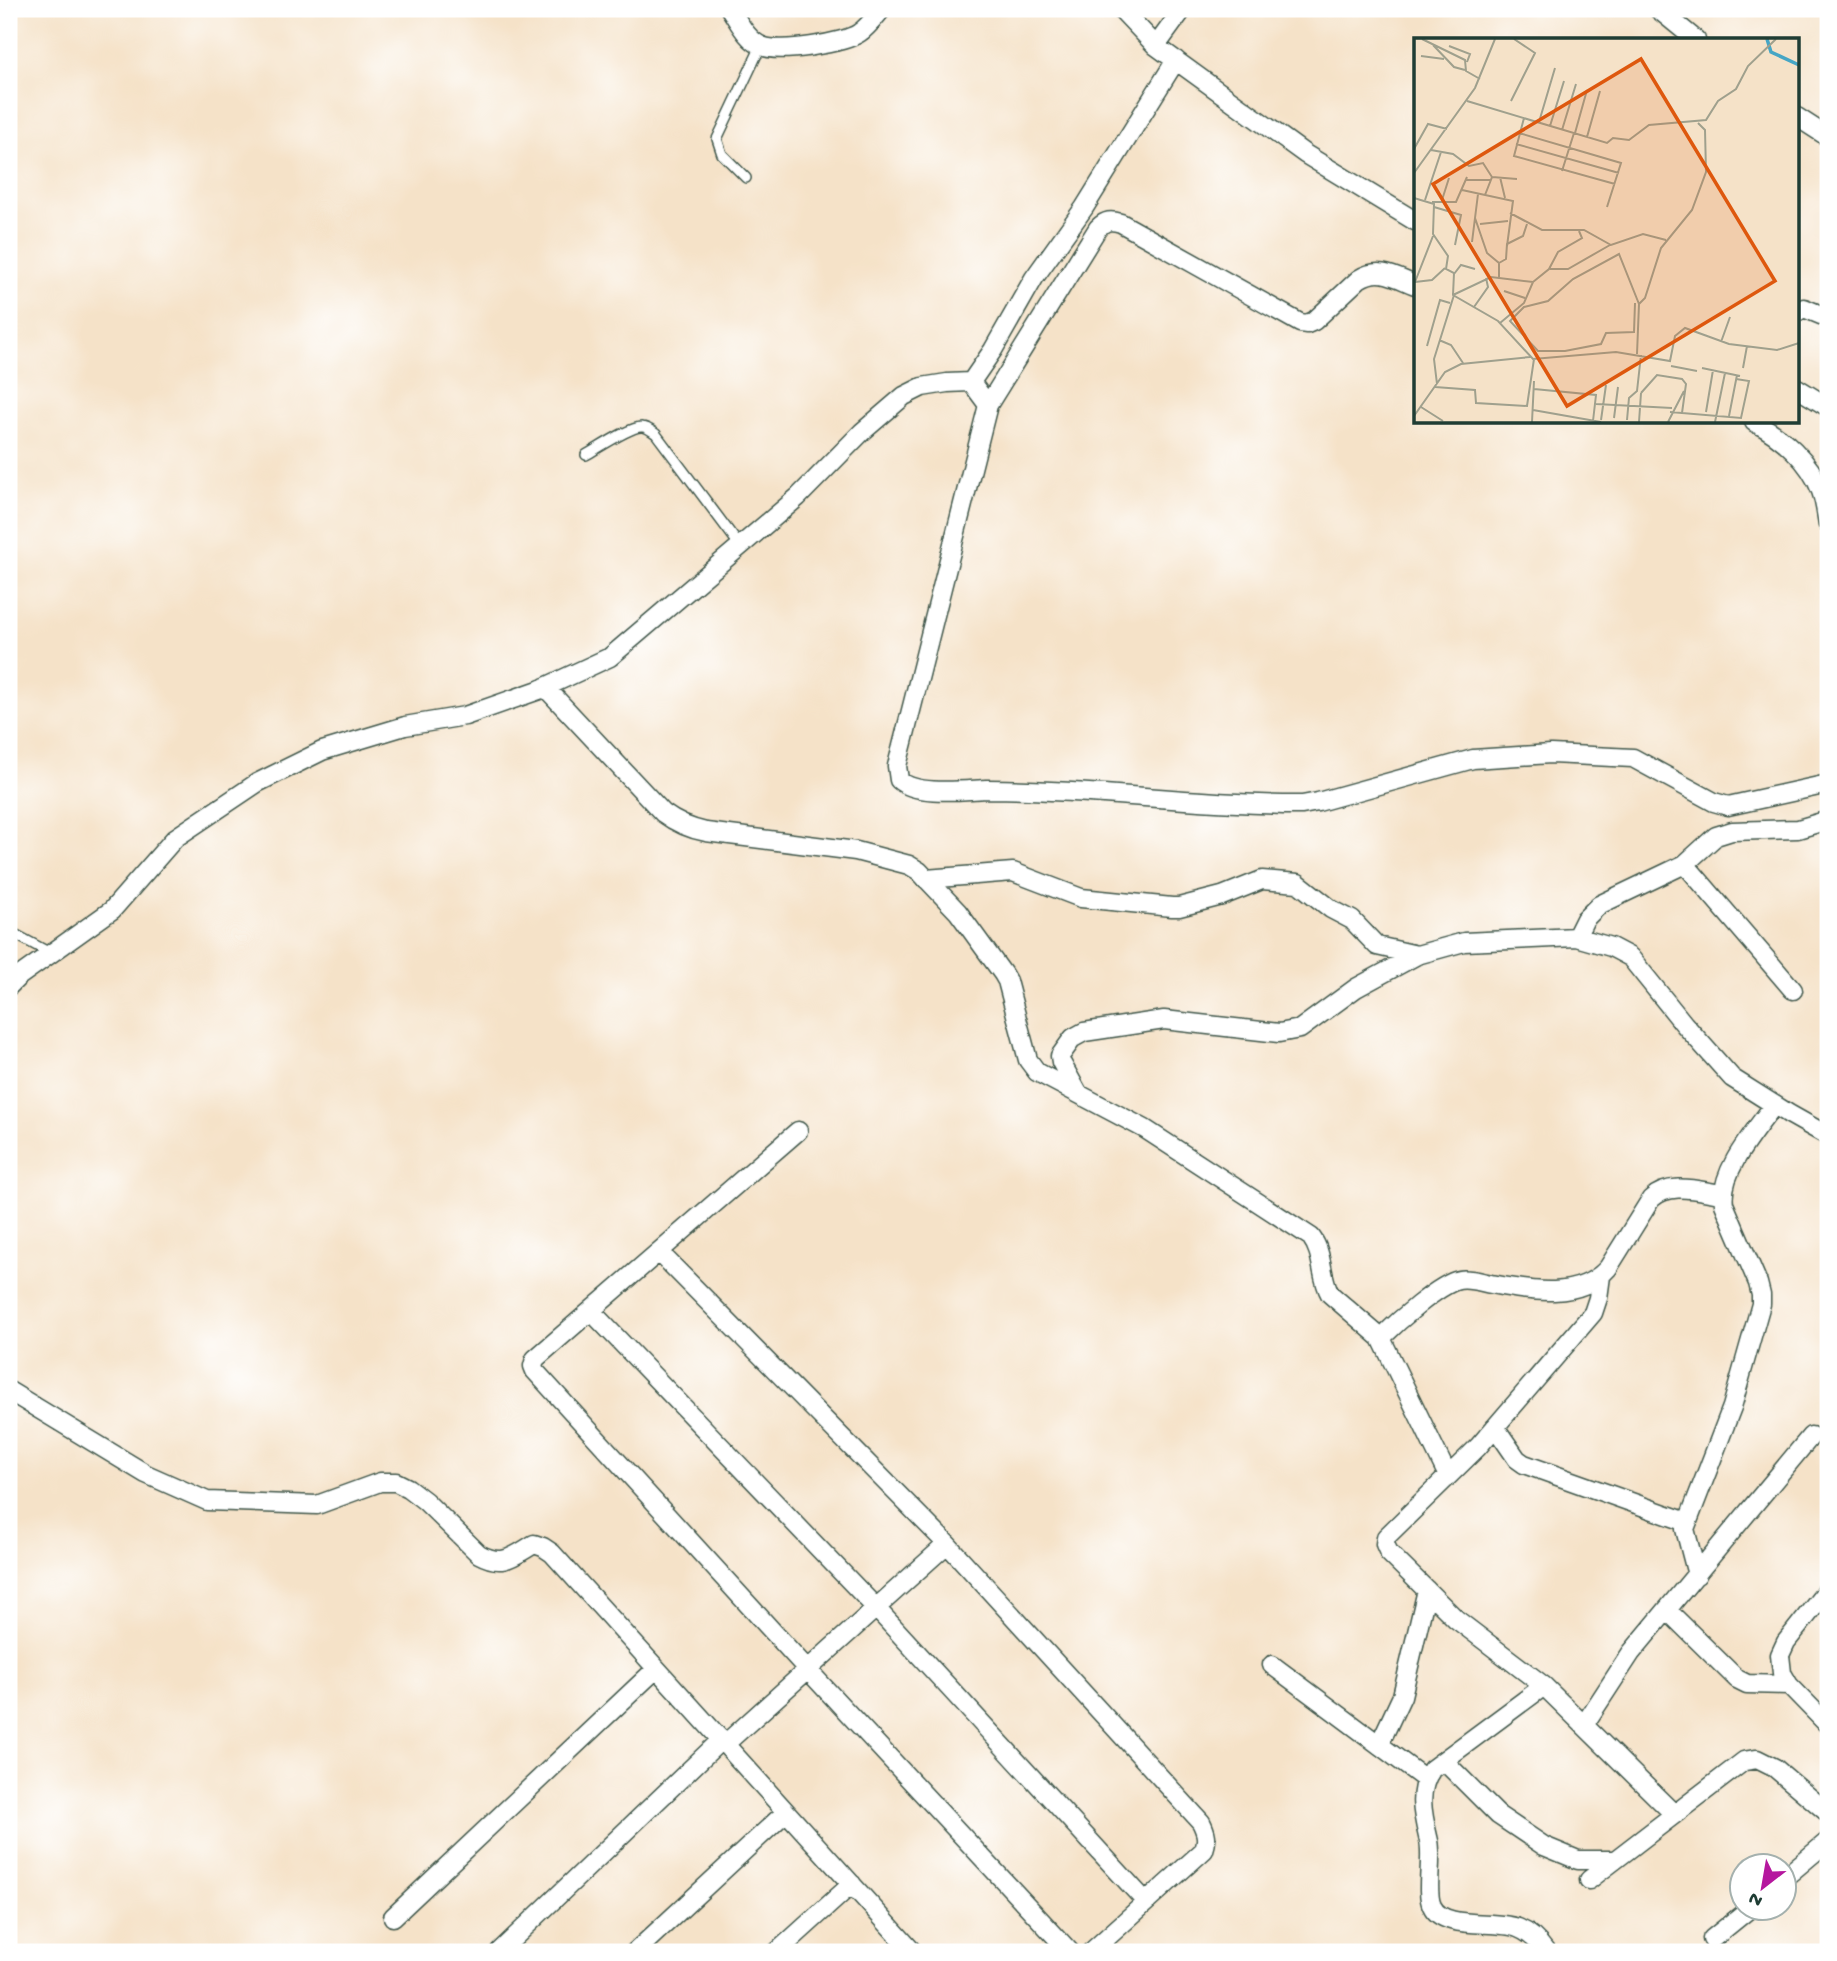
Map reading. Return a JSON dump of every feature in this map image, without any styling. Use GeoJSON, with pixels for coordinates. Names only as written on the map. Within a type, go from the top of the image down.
{"type":"FeatureCollection","features":[{"type":"Feature","properties":{"kind":"street"},"geometry":{"type":"LineString","coordinates":[[730,9],[749,37],[761,46],[775,50],[793,49],[858,34],[882,9]]}},
{"type":"Feature","properties":{"kind":"street"},"geometry":{"type":"LineString","coordinates":[[1121,9],[1156,46],[1305,154],[1414,220]]}},
{"type":"Feature","properties":{"kind":"street"},"geometry":{"type":"LineString","coordinates":[[1156,46],[1183,9]]}},
{"type":"Feature","properties":{"kind":"street"},"geometry":{"type":"LineString","coordinates":[[1658,9],[1694,38]]}},
{"type":"Feature","properties":{"kind":"street"},"geometry":{"type":"LineString","coordinates":[[971,382],[993,350],[1034,278],[1084,208],[1176,60]]}},
{"type":"Feature","properties":{"kind":"street"},"geometry":{"type":"LineString","coordinates":[[1798,118],[1828,137]]}},
{"type":"Feature","properties":{"kind":"street"},"geometry":{"type":"LineString","coordinates":[[1414,285],[1383,273],[1366,274],[1314,321],[1300,323],[1121,223],[1111,220],[1104,222],[988,405],[897,766],[899,780],[905,785],[922,790],[1026,789],[1302,805],[1318,803],[1481,757],[1551,754],[1633,758],[1714,802],[1728,806],[1828,784]]}},
{"type":"Feature","properties":{"kind":"street"},"geometry":{"type":"LineString","coordinates":[[1798,311],[1804,308],[1828,318]]}},
{"type":"Feature","properties":{"kind":"street"},"geometry":{"type":"LineString","coordinates":[[971,382],[988,405]]}},
{"type":"Feature","properties":{"kind":"street"},"geometry":{"type":"LineString","coordinates":[[9,986],[50,953],[112,910],[175,838],[257,783],[322,751],[405,726],[465,716],[545,687],[610,657],[797,497],[862,432],[904,396],[922,387],[971,382]]}},
{"type":"Feature","properties":{"kind":"street"},"geometry":{"type":"LineString","coordinates":[[1798,389],[1828,407]]}},
{"type":"Feature","properties":{"kind":"street"},"geometry":{"type":"LineString","coordinates":[[1758,424],[1777,435],[1810,470],[1822,495],[1828,524]]}},
{"type":"Feature","properties":{"kind":"street"},"geometry":{"type":"LineString","coordinates":[[545,687],[669,818],[706,832],[866,853],[909,865],[926,879],[958,912],[1003,974],[1031,1066],[1037,1072],[1145,1129],[1311,1237],[1317,1244],[1326,1287],[1381,1338],[1448,1476]]}},
{"type":"Feature","properties":{"kind":"street"},"geometry":{"type":"LineString","coordinates":[[1576,937],[1585,919],[1599,905],[1685,864],[1716,836],[1732,831],[1798,830],[1828,820]]}},
{"type":"Feature","properties":{"kind":"street"},"geometry":{"type":"LineString","coordinates":[[1685,864],[1793,990]]}},
{"type":"Feature","properties":{"kind":"street"},"geometry":{"type":"LineString","coordinates":[[926,879],[1013,872],[1081,898],[1172,907],[1222,896],[1262,880],[1298,883],[1331,909],[1352,920],[1377,946],[1417,955]]}},
{"type":"Feature","properties":{"kind":"street"},"geometry":{"type":"LineString","coordinates":[[1078,1093],[1060,1056],[1073,1038],[1084,1032],[1164,1020],[1279,1033],[1291,1032],[1300,1029],[1356,988],[1417,955],[1464,942],[1576,937],[1611,947],[1630,957],[1732,1079],[1828,1136]]}},
{"type":"Feature","properties":{"kind":"street"},"geometry":{"type":"LineString","coordinates":[[1697,1575],[1685,1530],[1732,1407],[1761,1304],[1758,1283],[1724,1204],[1723,1194],[1735,1160],[1773,1105]]}},
{"type":"Feature","properties":{"kind":"street"},"geometry":{"type":"LineString","coordinates":[[798,1131],[535,1359],[533,1366],[807,1669],[1070,1952]]}},
{"type":"Feature","properties":{"kind":"street"},"geometry":{"type":"LineString","coordinates":[[1381,1338],[1403,1316],[1446,1285],[1459,1280],[1534,1292],[1576,1288],[1591,1283],[1608,1268],[1658,1192],[1677,1188],[1723,1194]]}},
{"type":"Feature","properties":{"kind":"street"},"geometry":{"type":"LineString","coordinates":[[659,1252],[947,1544],[1201,1822],[1206,1832],[1207,1843],[1204,1850],[1091,1952]]}},
{"type":"Feature","properties":{"kind":"street"},"geometry":{"type":"LineString","coordinates":[[1601,1276],[1593,1313],[1478,1447],[1386,1537],[1385,1544],[1389,1553],[1456,1619],[1544,1686],[1674,1814]]}},
{"type":"Feature","properties":{"kind":"street"},"geometry":{"type":"LineString","coordinates":[[591,1311],[876,1608],[1146,1902]]}},
{"type":"Feature","properties":{"kind":"street"},"geometry":{"type":"LineString","coordinates":[[9,1391],[146,1474],[207,1501],[317,1505],[380,1482],[396,1482],[425,1501],[479,1554],[490,1560],[505,1561],[534,1544],[543,1547],[552,1553],[910,1951]]}},
{"type":"Feature","properties":{"kind":"street"},"geometry":{"type":"LineString","coordinates":[[1495,1427],[1517,1459],[1524,1464],[1687,1522]]}},
{"type":"Feature","properties":{"kind":"street"},"geometry":{"type":"LineString","coordinates":[[1584,1725],[1631,1653],[1811,1436]]}},
{"type":"Feature","properties":{"kind":"street"},"geometry":{"type":"LineString","coordinates":[[499,1952],[723,1742],[947,1544]]}},
{"type":"Feature","properties":{"kind":"street"},"geometry":{"type":"LineString","coordinates":[[1828,1589],[1786,1642],[1780,1655],[1782,1673],[1789,1685],[1828,1725]]}},
{"type":"Feature","properties":{"kind":"street"},"geometry":{"type":"LineString","coordinates":[[1379,1745],[1402,1696],[1427,1590]]}},
{"type":"Feature","properties":{"kind":"street"},"geometry":{"type":"LineString","coordinates":[[1667,1610],[1737,1679],[1747,1684],[1789,1685]]}},
{"type":"Feature","properties":{"kind":"street"},"geometry":{"type":"LineString","coordinates":[[1272,1665],[1425,1779]]}},
{"type":"Feature","properties":{"kind":"street"},"geometry":{"type":"LineString","coordinates":[[393,1917],[656,1669]]}},
{"type":"Feature","properties":{"kind":"street"},"geometry":{"type":"LineString","coordinates":[[1544,1686],[1432,1769],[1425,1779],[1421,1801],[1431,1852],[1430,1902],[1435,1911],[1451,1921],[1517,1928],[1537,1939],[1546,1952]]}},
{"type":"Feature","properties":{"kind":"street"},"geometry":{"type":"LineString","coordinates":[[1589,1880],[1744,1761],[1757,1759],[1775,1768],[1828,1813]]}},
{"type":"Feature","properties":{"kind":"street"},"geometry":{"type":"LineString","coordinates":[[1444,1761],[1498,1815],[1544,1846],[1578,1860],[1614,1860]]}},
{"type":"Feature","properties":{"kind":"street"},"geometry":{"type":"LineString","coordinates":[[635,1952],[786,1812]]}},
{"type":"Feature","properties":{"kind":"street"},"geometry":{"type":"LineString","coordinates":[[1798,1866],[1828,1841]]}},
{"type":"Feature","properties":{"kind":"street"},"geometry":{"type":"LineString","coordinates":[[777,1952],[852,1884]]}},
{"type":"Feature","properties":{"kind":"street"},"geometry":{"type":"LineString","coordinates":[[1712,1939],[1732,1923]]}},
{"type":"Feature","properties":{"kind":"lane"},"geometry":{"type":"LineString","coordinates":[[746,178],[722,154],[717,139],[761,46]]}},
{"type":"Feature","properties":{"kind":"lane"},"geometry":{"type":"LineString","coordinates":[[586,455],[634,428],[644,426],[650,429],[740,546]]}},
{"type":"Feature","properties":{"kind":"lane"},"geometry":{"type":"LineString","coordinates":[[9,931],[50,953]]}}]}
